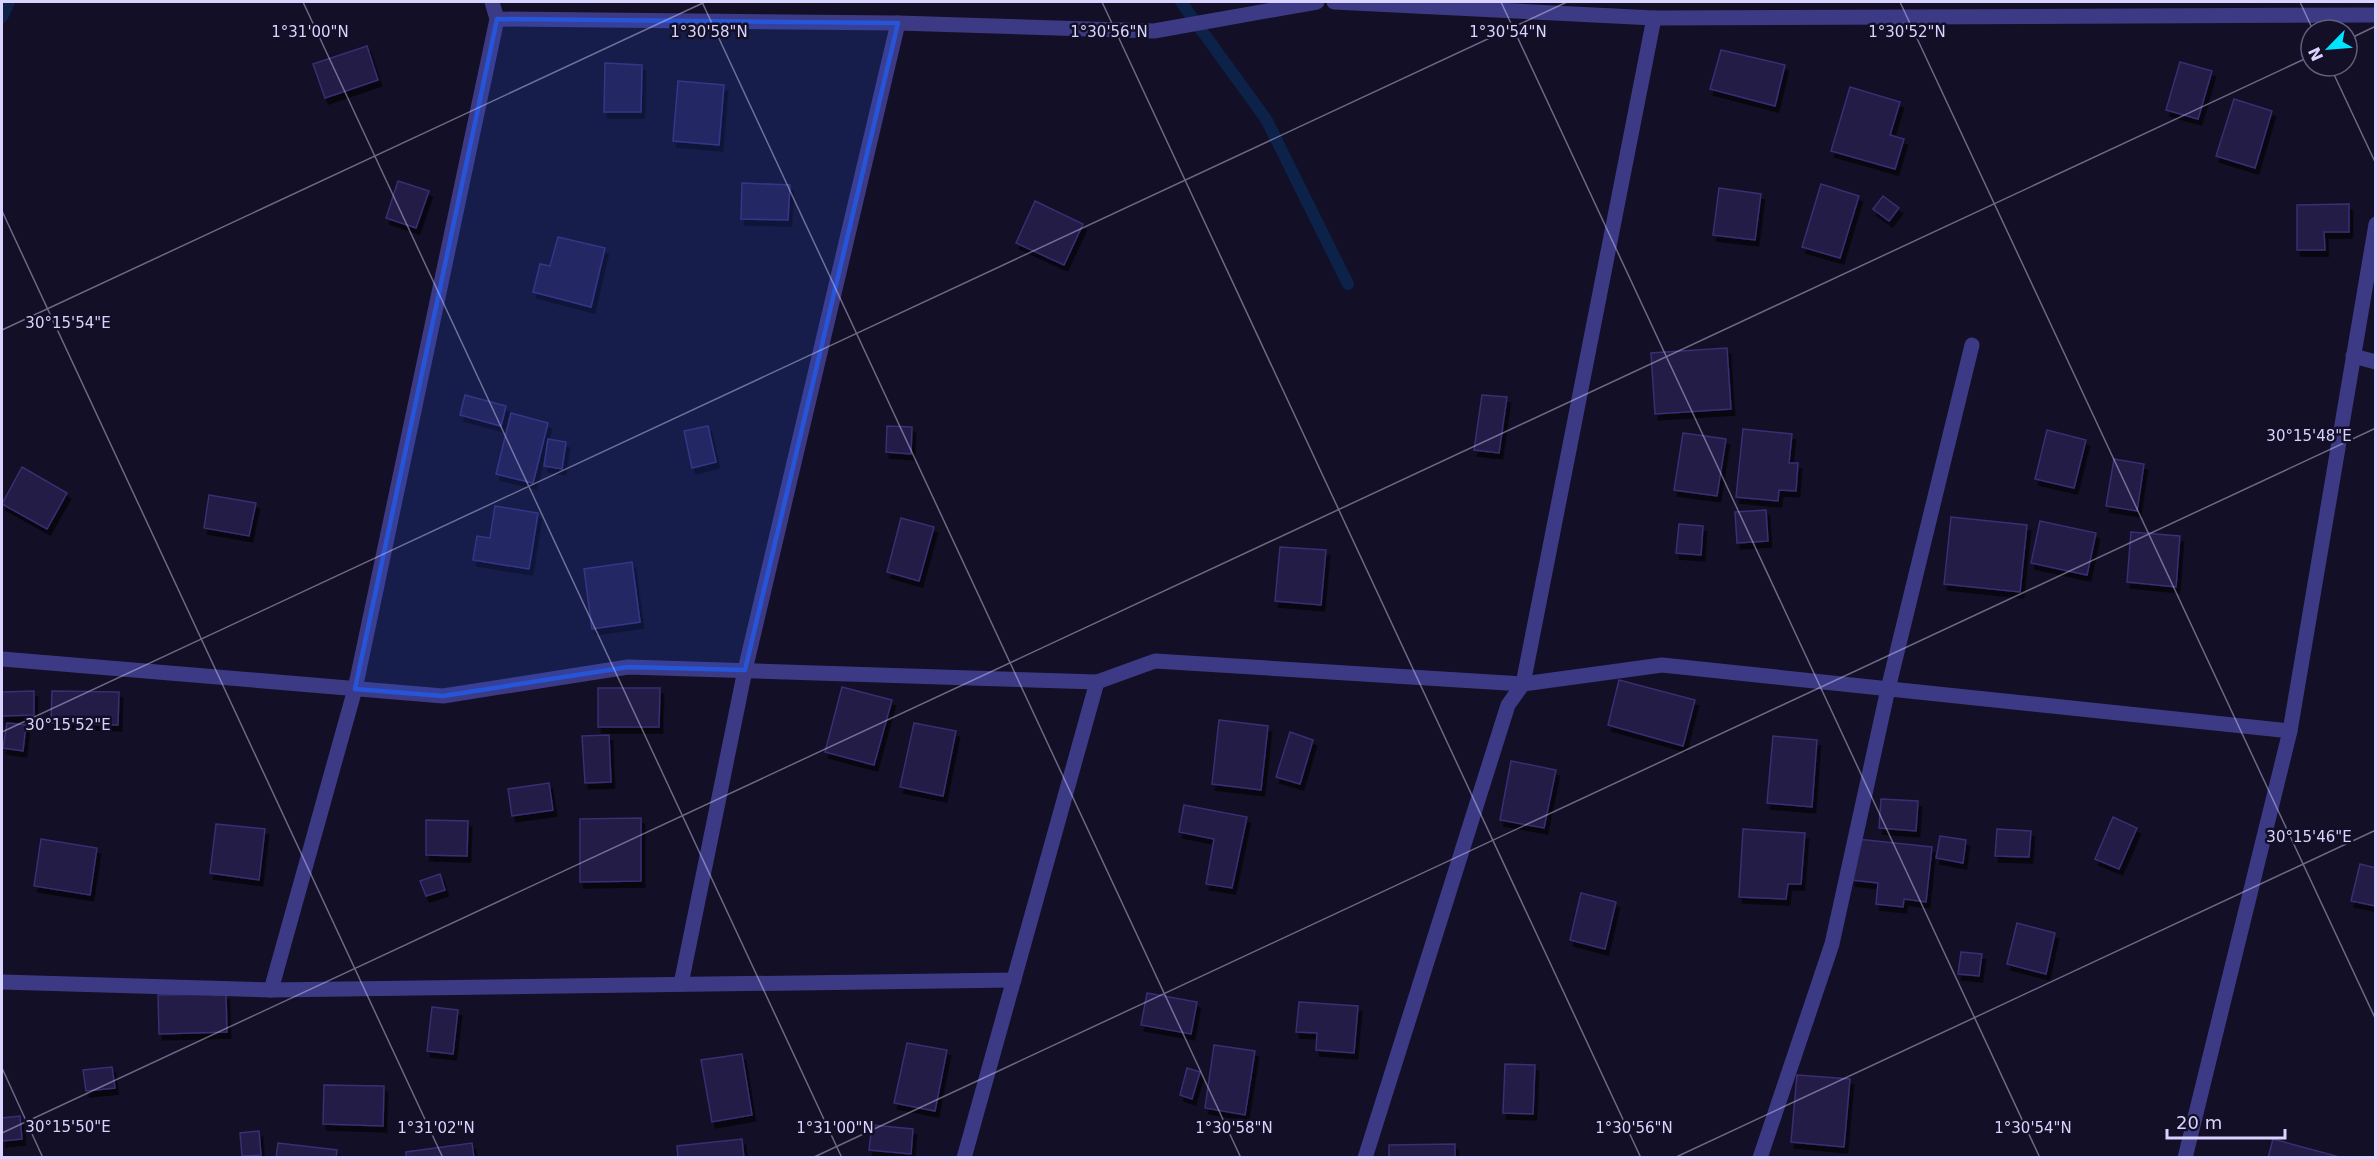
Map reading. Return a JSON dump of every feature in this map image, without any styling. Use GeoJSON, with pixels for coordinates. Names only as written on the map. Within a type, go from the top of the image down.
{"type":"FeatureCollection","features":[{"type":"Feature","properties":{"kind":"street"},"geometry":{"type":"LineString","coordinates":[[271,990],[355,688],[497,19],[492,2]]}},
{"type":"Feature","properties":{"kind":"street"},"geometry":{"type":"LineString","coordinates":[[497,19],[898,23],[1154,31],[1317,2]]}},
{"type":"Feature","properties":{"kind":"street"},"geometry":{"type":"LineString","coordinates":[[1334,2],[1416,4],[1654,18],[2376,15]]}},
{"type":"Feature","properties":{"kind":"street"},"geometry":{"type":"LineString","coordinates":[[1365,1158],[1508,705],[1523,684],[1654,18]]}},
{"type":"Feature","properties":{"kind":"street"},"geometry":{"type":"LineString","coordinates":[[681,984],[745,670],[898,23]]}},
{"type":"Feature","properties":{"kind":"street"},"geometry":{"type":"LineString","coordinates":[[2185,1158],[2290,731],[2376,224]]}},
{"type":"Feature","properties":{"kind":"street"},"geometry":{"type":"LineString","coordinates":[[1760,1158],[1832,945],[1888,689],[1972,345]]}},
{"type":"Feature","properties":{"kind":"street"},"geometry":{"type":"LineString","coordinates":[[2353,356],[2376,362]]}},
{"type":"Feature","properties":{"kind":"street"},"geometry":{"type":"LineString","coordinates":[[2,659],[443,696],[628,667],[1097,682],[1155,662],[1523,684],[1662,665],[2290,731]]}},
{"type":"Feature","properties":{"kind":"street"},"geometry":{"type":"LineString","coordinates":[[964,1158],[1097,682]]}},
{"type":"Feature","properties":{"kind":"street"},"geometry":{"type":"LineString","coordinates":[[2,982],[271,990],[1014,980]]}},
{"type":"Feature","properties":{"kind":"highlighted area"},"geometry":{"type":"Polygon","coordinates":[[[497,19],[898,23],[745,670],[628,667],[443,696],[355,689],[497,19]]]}},
{"type":"Feature","properties":{"kind":"building"},"geometry":{"type":"Polygon","coordinates":[[[367,46],[378,80],[325,98],[313,64],[367,46]]]}},
{"type":"Feature","properties":{"kind":"building"},"geometry":{"type":"Polygon","coordinates":[[[1721,50],[1785,65],[1775,106],[1710,89],[1721,50]]]}},
{"type":"Feature","properties":{"kind":"building"},"geometry":{"type":"Polygon","coordinates":[[[2180,62],[2212,71],[2198,119],[2166,110],[2180,62]]]}},
{"type":"Feature","properties":{"kind":"building"},"geometry":{"type":"Polygon","coordinates":[[[605,63],[642,65],[641,112],[604,112],[605,63]]]}},
{"type":"Feature","properties":{"kind":"building"},"geometry":{"type":"Polygon","coordinates":[[[678,81],[724,85],[719,145],[673,141],[678,81]]]}},
{"type":"Feature","properties":{"kind":"building"},"geometry":{"type":"Polygon","coordinates":[[[1850,87],[1900,102],[1890,135],[1904,139],[1895,169],[1831,151],[1850,87]]]}},
{"type":"Feature","properties":{"kind":"building"},"geometry":{"type":"Polygon","coordinates":[[[2234,99],[2272,111],[2255,168],[2216,156],[2234,99]]]}},
{"type":"Feature","properties":{"kind":"building"},"geometry":{"type":"Polygon","coordinates":[[[398,181],[429,191],[416,228],[386,218],[398,181]]]}},
{"type":"Feature","properties":{"kind":"building"},"geometry":{"type":"Polygon","coordinates":[[[742,183],[790,185],[788,220],[741,219],[742,183]]]}},
{"type":"Feature","properties":{"kind":"building"},"geometry":{"type":"Polygon","coordinates":[[[1821,184],[1859,196],[1840,258],[1802,247],[1821,184]]]}},
{"type":"Feature","properties":{"kind":"building"},"geometry":{"type":"Polygon","coordinates":[[[1719,188],[1761,194],[1755,240],[1713,235],[1719,188]]]}},
{"type":"Feature","properties":{"kind":"building"},"geometry":{"type":"Polygon","coordinates":[[[1883,196],[1899,208],[1889,221],[1873,209],[1883,196]]]}},
{"type":"Feature","properties":{"kind":"building"},"geometry":{"type":"Polygon","coordinates":[[[1035,201],[1083,224],[1064,265],[1016,243],[1035,201]]]}},
{"type":"Feature","properties":{"kind":"building"},"geometry":{"type":"Polygon","coordinates":[[[2349,204],[2349,232],[2324,232],[2325,250],[2297,250],[2297,205],[2349,204]]]}},
{"type":"Feature","properties":{"kind":"building"},"geometry":{"type":"Polygon","coordinates":[[[558,237],[605,248],[591,307],[533,292],[540,264],[550,266],[558,237]]]}},
{"type":"Feature","properties":{"kind":"building"},"geometry":{"type":"Polygon","coordinates":[[[1727,348],[1731,409],[1655,414],[1651,353],[1727,348]]]}},
{"type":"Feature","properties":{"kind":"building"},"geometry":{"type":"Polygon","coordinates":[[[465,395],[506,406],[501,426],[460,415],[465,395]]]}},
{"type":"Feature","properties":{"kind":"building"},"geometry":{"type":"Polygon","coordinates":[[[1482,395],[1507,397],[1499,453],[1474,450],[1482,395]]]}},
{"type":"Feature","properties":{"kind":"building"},"geometry":{"type":"Polygon","coordinates":[[[511,413],[548,423],[533,483],[496,474],[511,413]]]}},
{"type":"Feature","properties":{"kind":"building"},"geometry":{"type":"Polygon","coordinates":[[[708,426],[716,462],[692,468],[684,431],[708,426]]]}},
{"type":"Feature","properties":{"kind":"building"},"geometry":{"type":"Polygon","coordinates":[[[887,426],[912,427],[911,454],[886,452],[887,426]]]}},
{"type":"Feature","properties":{"kind":"building"},"geometry":{"type":"Polygon","coordinates":[[[1743,429],[1792,434],[1789,463],[1798,463],[1796,491],[1779,490],[1778,501],[1736,497],[1743,429]]]}},
{"type":"Feature","properties":{"kind":"building"},"geometry":{"type":"Polygon","coordinates":[[[2047,430],[2086,440],[2074,488],[2035,479],[2047,430]]]}},
{"type":"Feature","properties":{"kind":"building"},"geometry":{"type":"Polygon","coordinates":[[[1683,433],[1726,439],[1717,496],[1674,490],[1683,433]]]}},
{"type":"Feature","properties":{"kind":"building"},"geometry":{"type":"Polygon","coordinates":[[[548,439],[566,442],[562,469],[544,466],[548,439]]]}},
{"type":"Feature","properties":{"kind":"building"},"geometry":{"type":"Polygon","coordinates":[[[2114,459],[2144,464],[2137,511],[2106,506],[2114,459]]]}},
{"type":"Feature","properties":{"kind":"building"},"geometry":{"type":"Polygon","coordinates":[[[22,467],[67,493],[47,529],[2,504],[22,467]]]}},
{"type":"Feature","properties":{"kind":"building"},"geometry":{"type":"Polygon","coordinates":[[[209,495],[256,503],[249,536],[204,528],[209,495]]]}},
{"type":"Feature","properties":{"kind":"building"},"geometry":{"type":"Polygon","coordinates":[[[495,506],[538,513],[529,569],[473,560],[477,536],[490,538],[495,506]]]}},
{"type":"Feature","properties":{"kind":"building"},"geometry":{"type":"Polygon","coordinates":[[[1766,510],[1768,541],[1737,543],[1735,512],[1766,510]]]}},
{"type":"Feature","properties":{"kind":"building"},"geometry":{"type":"Polygon","coordinates":[[[1951,517],[2027,525],[2020,592],[1944,584],[1951,517]]]}},
{"type":"Feature","properties":{"kind":"building"},"geometry":{"type":"Polygon","coordinates":[[[901,518],[934,527],[919,581],[887,572],[901,518]]]}},
{"type":"Feature","properties":{"kind":"building"},"geometry":{"type":"Polygon","coordinates":[[[2040,521],[2096,533],[2087,575],[2031,563],[2040,521]]]}},
{"type":"Feature","properties":{"kind":"building"},"geometry":{"type":"Polygon","coordinates":[[[1679,524],[1703,526],[1701,555],[1676,553],[1679,524]]]}},
{"type":"Feature","properties":{"kind":"building"},"geometry":{"type":"Polygon","coordinates":[[[2131,532],[2180,536],[2176,587],[2127,582],[2131,532]]]}},
{"type":"Feature","properties":{"kind":"building"},"geometry":{"type":"Polygon","coordinates":[[[1280,547],[1326,550],[1321,605],[1275,601],[1280,547]]]}},
{"type":"Feature","properties":{"kind":"building"},"geometry":{"type":"Polygon","coordinates":[[[632,562],[640,622],[592,629],[584,569],[632,562]]]}},
{"type":"Feature","properties":{"kind":"building"},"geometry":{"type":"Polygon","coordinates":[[[1619,680],[1695,700],[1683,746],[1608,725],[1619,680]]]}},
{"type":"Feature","properties":{"kind":"building"},"geometry":{"type":"Polygon","coordinates":[[[842,687],[892,700],[874,765],[825,752],[842,687]]]}},
{"type":"Feature","properties":{"kind":"building"},"geometry":{"type":"Polygon","coordinates":[[[598,688],[660,688],[659,727],[598,727],[598,688]]]}},
{"type":"Feature","properties":{"kind":"building"},"geometry":{"type":"Polygon","coordinates":[[[34,691],[34,715],[2,716],[2,692],[34,691]]]}},
{"type":"Feature","properties":{"kind":"building"},"geometry":{"type":"Polygon","coordinates":[[[52,691],[119,692],[118,725],[51,723],[52,691]]]}},
{"type":"Feature","properties":{"kind":"building"},"geometry":{"type":"Polygon","coordinates":[[[1219,720],[1268,726],[1261,790],[1212,784],[1219,720]]]}},
{"type":"Feature","properties":{"kind":"building"},"geometry":{"type":"Polygon","coordinates":[[[7,723],[26,725],[23,751],[3,748],[7,723]]]}},
{"type":"Feature","properties":{"kind":"building"},"geometry":{"type":"Polygon","coordinates":[[[914,723],[956,731],[943,796],[900,787],[914,723]]]}},
{"type":"Feature","properties":{"kind":"building"},"geometry":{"type":"Polygon","coordinates":[[[1290,732],[1313,740],[1300,784],[1276,777],[1290,732]]]}},
{"type":"Feature","properties":{"kind":"building"},"geometry":{"type":"Polygon","coordinates":[[[609,735],[611,782],[585,783],[582,736],[609,735]]]}},
{"type":"Feature","properties":{"kind":"building"},"geometry":{"type":"Polygon","coordinates":[[[1773,736],[1817,740],[1812,807],[1767,803],[1773,736]]]}},
{"type":"Feature","properties":{"kind":"building"},"geometry":{"type":"Polygon","coordinates":[[[1511,761],[1556,770],[1544,828],[1500,820],[1511,761]]]}},
{"type":"Feature","properties":{"kind":"building"},"geometry":{"type":"Polygon","coordinates":[[[549,783],[553,810],[512,816],[508,789],[549,783]]]}},
{"type":"Feature","properties":{"kind":"building"},"geometry":{"type":"Polygon","coordinates":[[[1881,799],[1918,801],[1916,831],[1879,828],[1881,799]]]}},
{"type":"Feature","properties":{"kind":"building"},"geometry":{"type":"Polygon","coordinates":[[[1184,805],[1247,817],[1232,888],[1206,884],[1214,839],[1179,832],[1184,805]]]}},
{"type":"Feature","properties":{"kind":"building"},"geometry":{"type":"Polygon","coordinates":[[[2113,817],[2137,828],[2119,869],[2095,859],[2113,817]]]}},
{"type":"Feature","properties":{"kind":"building"},"geometry":{"type":"Polygon","coordinates":[[[641,818],[641,881],[580,882],[580,819],[641,818]]]}},
{"type":"Feature","properties":{"kind":"building"},"geometry":{"type":"Polygon","coordinates":[[[426,820],[468,821],[467,856],[426,855],[426,820]]]}},
{"type":"Feature","properties":{"kind":"building"},"geometry":{"type":"Polygon","coordinates":[[[216,824],[265,829],[259,880],[210,873],[216,824]]]}},
{"type":"Feature","properties":{"kind":"building"},"geometry":{"type":"Polygon","coordinates":[[[1743,829],[1805,833],[1801,884],[1788,884],[1786,899],[1739,897],[1743,829]]]}},
{"type":"Feature","properties":{"kind":"building"},"geometry":{"type":"Polygon","coordinates":[[[1997,829],[2031,831],[2029,857],[1995,856],[1997,829]]]}},
{"type":"Feature","properties":{"kind":"building"},"geometry":{"type":"Polygon","coordinates":[[[1940,836],[1966,840],[1963,863],[1936,858],[1940,836]]]}},
{"type":"Feature","properties":{"kind":"building"},"geometry":{"type":"Polygon","coordinates":[[[41,839],[97,848],[90,895],[34,886],[41,839]]]}},
{"type":"Feature","properties":{"kind":"building"},"geometry":{"type":"Polygon","coordinates":[[[1857,839],[1932,847],[1926,902],[1904,899],[1903,907],[1876,904],[1878,883],[1852,880],[1857,839]]]}},
{"type":"Feature","properties":{"kind":"building"},"geometry":{"type":"Polygon","coordinates":[[[2360,864],[2376,868],[2376,906],[2351,901],[2360,864]]]}},
{"type":"Feature","properties":{"kind":"building"},"geometry":{"type":"Polygon","coordinates":[[[440,874],[445,890],[426,896],[420,881],[440,874]]]}},
{"type":"Feature","properties":{"kind":"building"},"geometry":{"type":"Polygon","coordinates":[[[1581,893],[1616,902],[1605,949],[1570,940],[1581,893]]]}},
{"type":"Feature","properties":{"kind":"building"},"geometry":{"type":"Polygon","coordinates":[[[2017,923],[2055,933],[2046,974],[2007,964],[2017,923]]]}},
{"type":"Feature","properties":{"kind":"building"},"geometry":{"type":"Polygon","coordinates":[[[1961,952],[1982,954],[1979,976],[1958,974],[1961,952]]]}},
{"type":"Feature","properties":{"kind":"building"},"geometry":{"type":"Polygon","coordinates":[[[1147,993],[1197,1002],[1191,1034],[1141,1025],[1147,993]]]}},
{"type":"Feature","properties":{"kind":"building"},"geometry":{"type":"Polygon","coordinates":[[[226,994],[227,1032],[159,1034],[158,995],[226,994]]]}},
{"type":"Feature","properties":{"kind":"building"},"geometry":{"type":"Polygon","coordinates":[[[1299,1002],[1358,1006],[1354,1053],[1316,1050],[1317,1033],[1296,1032],[1299,1002]]]}},
{"type":"Feature","properties":{"kind":"building"},"geometry":{"type":"Polygon","coordinates":[[[432,1007],[458,1010],[453,1054],[427,1051],[432,1007]]]}},
{"type":"Feature","properties":{"kind":"building"},"geometry":{"type":"Polygon","coordinates":[[[907,1043],[947,1050],[935,1111],[894,1103],[907,1043]]]}},
{"type":"Feature","properties":{"kind":"building"},"geometry":{"type":"Polygon","coordinates":[[[1214,1045],[1255,1051],[1245,1115],[1205,1108],[1214,1045]]]}},
{"type":"Feature","properties":{"kind":"building"},"geometry":{"type":"Polygon","coordinates":[[[742,1054],[752,1115],[712,1122],[701,1060],[742,1054]]]}},
{"type":"Feature","properties":{"kind":"building"},"geometry":{"type":"Polygon","coordinates":[[[1505,1064],[1535,1065],[1533,1114],[1503,1113],[1505,1064]]]}},
{"type":"Feature","properties":{"kind":"building"},"geometry":{"type":"Polygon","coordinates":[[[112,1067],[115,1088],[86,1091],[83,1070],[112,1067]]]}},
{"type":"Feature","properties":{"kind":"building"},"geometry":{"type":"Polygon","coordinates":[[[1187,1068],[1200,1072],[1192,1099],[1180,1095],[1187,1068]]]}},
{"type":"Feature","properties":{"kind":"building"},"geometry":{"type":"Polygon","coordinates":[[[1797,1075],[1850,1079],[1844,1147],[1791,1142],[1797,1075]]]}},
{"type":"Feature","properties":{"kind":"building"},"geometry":{"type":"Polygon","coordinates":[[[324,1085],[384,1086],[383,1126],[323,1124],[324,1085]]]}},
{"type":"Feature","properties":{"kind":"building"},"geometry":{"type":"Polygon","coordinates":[[[20,1116],[22,1139],[2,1141],[2,1118],[20,1116]]]}},
{"type":"Feature","properties":{"kind":"building"},"geometry":{"type":"Polygon","coordinates":[[[872,1125],[913,1129],[911,1154],[869,1150],[872,1125]]]}},
{"type":"Feature","properties":{"kind":"building"},"geometry":{"type":"Polygon","coordinates":[[[259,1131],[261,1155],[242,1156],[240,1133],[259,1131]]]}},
{"type":"Feature","properties":{"kind":"building"},"geometry":{"type":"Polygon","coordinates":[[[742,1139],[744,1158],[678,1158],[677,1146],[742,1139]]]}},
{"type":"Feature","properties":{"kind":"building"},"geometry":{"type":"Polygon","coordinates":[[[2273,1139],[2343,1158],[2268,1158],[2273,1139]]]}},
{"type":"Feature","properties":{"kind":"building"},"geometry":{"type":"Polygon","coordinates":[[[278,1143],[337,1150],[336,1158],[276,1158],[278,1143]]]}},
{"type":"Feature","properties":{"kind":"building"},"geometry":{"type":"Polygon","coordinates":[[[472,1143],[474,1158],[406,1158],[406,1152],[472,1143]]]}},
{"type":"Feature","properties":{"kind":"building"},"geometry":{"type":"Polygon","coordinates":[[[1455,1144],[1455,1158],[1389,1158],[1389,1145],[1455,1144]]]}},
{"type":"Feature","properties":{"kind":"waterway"},"geometry":{"type":"LineString","coordinates":[[2,17],[9,2]]}},
{"type":"Feature","properties":{"kind":"waterway"},"geometry":{"type":"LineString","coordinates":[[1181,2],[1266,119],[1348,284]]}}]}
